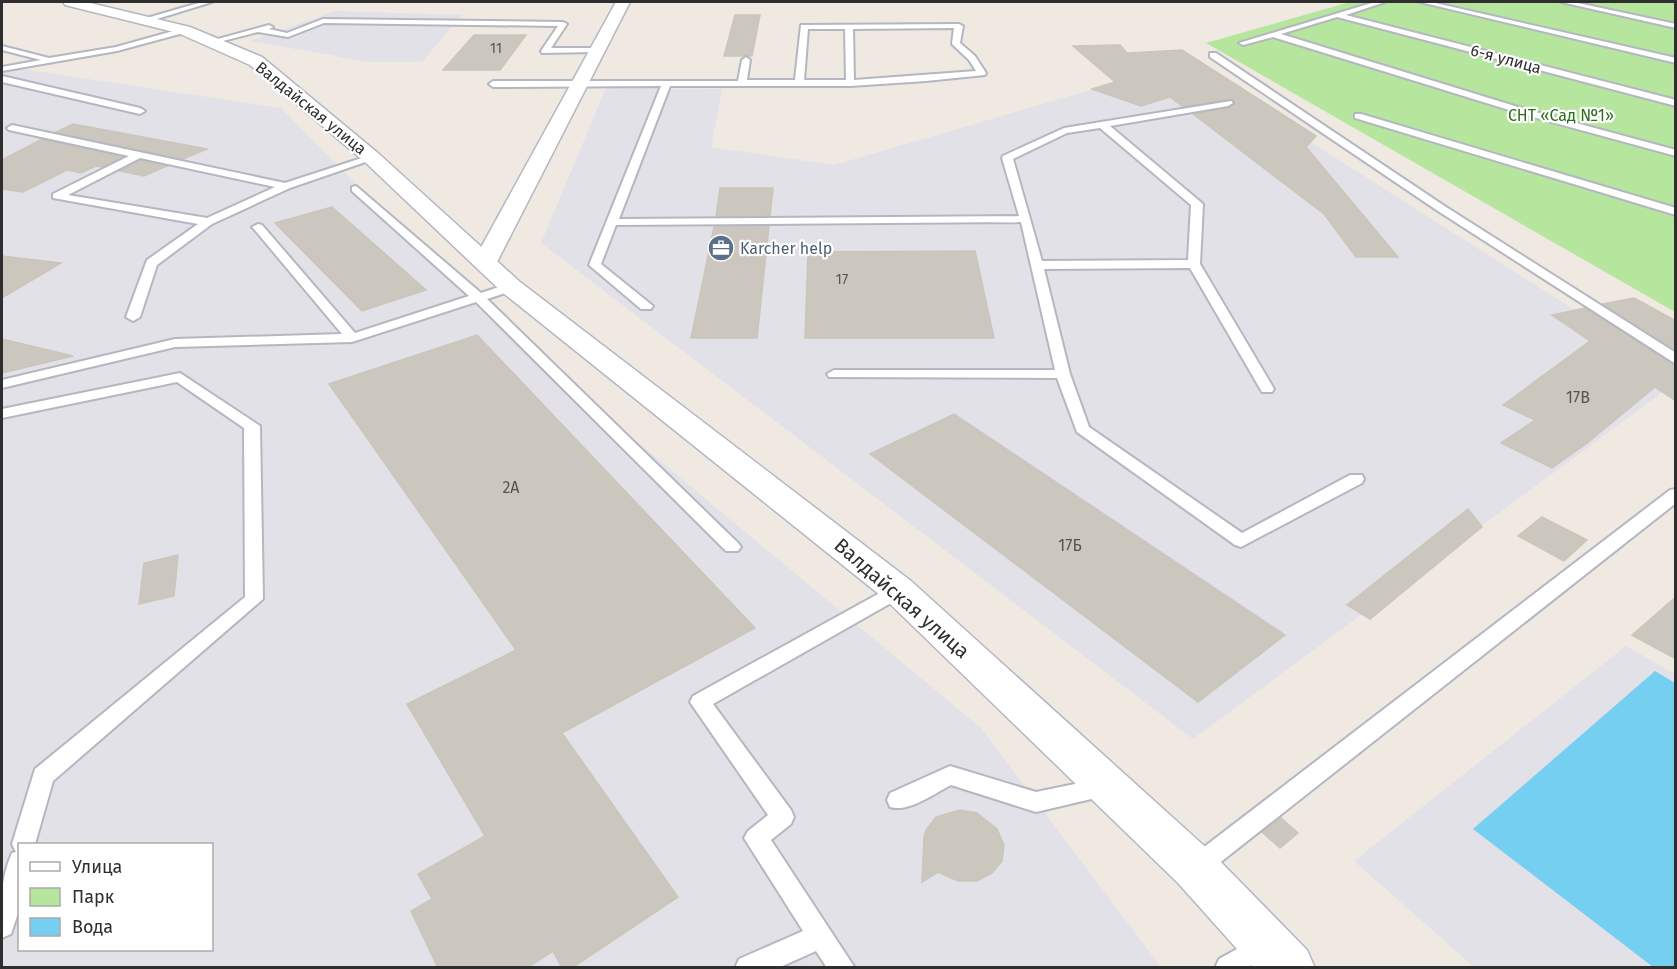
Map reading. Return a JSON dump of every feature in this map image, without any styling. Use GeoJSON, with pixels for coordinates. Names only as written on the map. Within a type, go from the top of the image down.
{"type":"FeatureCollection","features":[{"type":"Feature","properties":{"kind":"street","name":"Валдайская улица"},"geometry":{"type":"LineString","coordinates":[[70,2],[184,30],[256,61],[372,158],[511,287],[898,590],[1195,868],[1262,960]]}},
{"type":"Feature","properties":{"kind":"street"},"geometry":{"type":"LineString","coordinates":[[485,262],[623,2]]}},
{"type":"Feature","properties":{"kind":"lane"},"geometry":{"type":"LineString","coordinates":[[144,20],[208,2]]}},
{"type":"Feature","properties":{"kind":"lane"},"geometry":{"type":"LineString","coordinates":[[1243,43],[1382,2]]}},
{"type":"Feature","properties":{"kind":"lane"},"geometry":{"type":"LineString","coordinates":[[1424,2],[1676,61]]}},
{"type":"Feature","properties":{"kind":"lane"},"geometry":{"type":"LineString","coordinates":[[1564,2],[1676,26]]}},
{"type":"Feature","properties":{"kind":"lane","name":"6-я улица"},"geometry":{"type":"LineString","coordinates":[[1337,15],[1676,103]]}},
{"type":"Feature","properties":{"kind":"lane"},"geometry":{"type":"LineString","coordinates":[[259,30],[288,35],[323,21],[563,24],[545,51],[596,50]]}},
{"type":"Feature","properties":{"kind":"lane"},"geometry":{"type":"LineString","coordinates":[[211,42],[280,23]]}},
{"type":"Feature","properties":{"kind":"lane"},"geometry":{"type":"LineString","coordinates":[[493,84],[850,83],[939,79],[982,73],[972,58],[956,44],[959,26],[804,27],[799,83]]}},
{"type":"Feature","properties":{"kind":"lane"},"geometry":{"type":"LineString","coordinates":[[849,27],[850,83]]}},
{"type":"Feature","properties":{"kind":"lane"},"geometry":{"type":"LineString","coordinates":[[2,69],[117,49],[184,30]]}},
{"type":"Feature","properties":{"kind":"lane"},"geometry":{"type":"LineString","coordinates":[[1274,34],[1525,112],[1676,153]]}},
{"type":"Feature","properties":{"kind":"lane"},"geometry":{"type":"LineString","coordinates":[[2,48],[51,59]]}},
{"type":"Feature","properties":{"kind":"lane"},"geometry":{"type":"LineString","coordinates":[[1213,55],[1442,209],[1676,360]]}},
{"type":"Feature","properties":{"kind":"lane"},"geometry":{"type":"LineString","coordinates":[[742,83],[746,60]]}},
{"type":"Feature","properties":{"kind":"lane"},"geometry":{"type":"LineString","coordinates":[[2,79],[140,111]]}},
{"type":"Feature","properties":{"kind":"lane"},"geometry":{"type":"LineString","coordinates":[[646,306],[595,265],[666,84]]}},
{"type":"Feature","properties":{"kind":"lane"},"geometry":{"type":"LineString","coordinates":[[1228,103],[1104,126],[1064,131],[1007,158],[1026,219],[1063,374],[1082,429],[1241,541],[1356,479]]}},
{"type":"Feature","properties":{"kind":"lane"},"geometry":{"type":"LineString","coordinates":[[1358,116],[1676,212]]}},
{"type":"Feature","properties":{"kind":"lane"},"geometry":{"type":"LineString","coordinates":[[1104,126],[1197,204],[1194,264],[1267,389]]}},
{"type":"Feature","properties":{"kind":"lane"},"geometry":{"type":"LineString","coordinates":[[12,128],[286,186]]}},
{"type":"Feature","properties":{"kind":"lane"},"geometry":{"type":"LineString","coordinates":[[138,155],[57,196],[208,222]]}},
{"type":"Feature","properties":{"kind":"lane"},"geometry":{"type":"LineString","coordinates":[[133,317],[151,263],[208,222],[286,186],[372,158]]}},
{"type":"Feature","properties":{"kind":"lane"},"geometry":{"type":"LineString","coordinates":[[356,189],[478,297],[732,547]]}},
{"type":"Feature","properties":{"kind":"lane"},"geometry":{"type":"LineString","coordinates":[[611,222],[1026,219]]}},
{"type":"Feature","properties":{"kind":"lane"},"geometry":{"type":"LineString","coordinates":[[258,227],[352,338]]}},
{"type":"Feature","properties":{"kind":"lane"},"geometry":{"type":"LineString","coordinates":[[1036,265],[1194,264]]}},
{"type":"Feature","properties":{"kind":"lane"},"geometry":{"type":"LineString","coordinates":[[2,384],[175,343],[352,338],[511,287]]}},
{"type":"Feature","properties":{"kind":"lane"},"geometry":{"type":"LineString","coordinates":[[834,374],[1063,374]]}},
{"type":"Feature","properties":{"kind":"lane"},"geometry":{"type":"LineString","coordinates":[[2,413],[180,377],[252,426],[254,599],[43,776],[24,843]]}},
{"type":"Feature","properties":{"kind":"lane"},"geometry":{"type":"LineString","coordinates":[[1195,868],[1676,494]]}},
{"type":"Feature","properties":{"kind":"lane"},"geometry":{"type":"LineString","coordinates":[[842,968],[756,838],[783,817],[700,702],[898,590]]}},
{"type":"Feature","properties":{"kind":"lane"},"geometry":{"type":"LineString","coordinates":[[898,800],[950,775],[1036,802],[1108,786]]}},
{"type":"Feature","properties":{"kind":"lane"},"geometry":{"type":"LineString","coordinates":[[2,926],[18,868]]}},
{"type":"Feature","properties":{"kind":"lane"},"geometry":{"type":"LineString","coordinates":[[748,968],[821,936]]}},
{"type":"Feature","properties":{"kind":"shaded area"},"geometry":{"type":"Polygon","coordinates":[[[336,11],[462,15],[422,62],[370,62],[250,41],[336,11]]]}},
{"type":"Feature","properties":{"kind":"shaded area"},"geometry":{"type":"Polygon","coordinates":[[[1176,65],[1215,81],[1675,374],[1675,383],[1193,739],[541,243],[606,88],[722,89],[711,147],[834,165],[1176,65]]]}},
{"type":"Feature","properties":{"kind":"shaded area"},"geometry":{"type":"Polygon","coordinates":[[[2,66],[281,108],[487,317],[981,728],[1161,967],[2,967],[2,66]]]}},
{"type":"Feature","properties":{"kind":"shaded area"},"geometry":{"type":"Polygon","coordinates":[[[1626,646],[1675,674],[1675,967],[1474,967],[1354,861],[1626,646]]]}},
{"type":"Feature","properties":{"kind":"green space","name":"СНТ «Сад №1»"},"geometry":{"type":"Polygon","coordinates":[[[1350,2],[1675,2],[1675,312],[1206,43],[1350,2]]]}},
{"type":"Feature","properties":{"kind":"water"},"geometry":{"type":"Polygon","coordinates":[[[1655,671],[1675,683],[1675,967],[1653,967],[1473,829],[1655,671]]]}},
{"type":"Feature","properties":{"kind":"building"},"geometry":{"type":"Polygon","coordinates":[[[735,15],[760,15],[752,56],[724,56],[735,15]]]}},
{"type":"Feature","properties":{"kind":"building"},"geometry":{"type":"Polygon","coordinates":[[[474,35],[526,35],[500,70],[443,70],[474,35]]]}},
{"type":"Feature","properties":{"kind":"building"},"geometry":{"type":"Polygon","coordinates":[[[1120,45],[1127,53],[1182,50],[1316,136],[1306,147],[1398,257],[1356,257],[1324,214],[1193,114],[1228,108],[1235,103],[1233,99],[1183,107],[1170,97],[1141,106],[1092,89],[1115,82],[1073,46],[1120,45]]]}},
{"type":"Feature","properties":{"kind":"building"},"geometry":{"type":"Polygon","coordinates":[[[73,124],[207,149],[183,159],[56,132],[73,124]]]}},
{"type":"Feature","properties":{"kind":"building"},"geometry":{"type":"Polygon","coordinates":[[[42,139],[122,157],[102,167],[96,166],[81,173],[67,170],[23,192],[2,189],[2,160],[42,139]]]}},
{"type":"Feature","properties":{"kind":"building"},"geometry":{"type":"Polygon","coordinates":[[[140,160],[167,166],[144,176],[120,171],[140,160]]]}},
{"type":"Feature","properties":{"kind":"building"},"geometry":{"type":"Polygon","coordinates":[[[720,188],[773,188],[770,216],[716,216],[720,188]]]}},
{"type":"Feature","properties":{"kind":"building"},"geometry":{"type":"Polygon","coordinates":[[[332,207],[426,290],[362,311],[275,223],[332,207]]]}},
{"type":"Feature","properties":{"kind":"building"},"geometry":{"type":"Polygon","coordinates":[[[769,226],[757,338],[691,338],[714,227],[769,226]]]}},
{"type":"Feature","properties":{"kind":"building"},"geometry":{"type":"Polygon","coordinates":[[[975,251],[994,338],[805,338],[808,252],[975,251]]]}},
{"type":"Feature","properties":{"kind":"building"},"geometry":{"type":"Polygon","coordinates":[[[2,256],[61,263],[2,298],[2,256]]]}},
{"type":"Feature","properties":{"kind":"building"},"geometry":{"type":"Polygon","coordinates":[[[1634,298],[1676,321],[1676,350],[1603,304],[1634,298]]]}},
{"type":"Feature","properties":{"kind":"building"},"geometry":{"type":"Polygon","coordinates":[[[1585,308],[1676,366],[1676,401],[1655,387],[1586,444],[1552,468],[1501,443],[1535,420],[1503,405],[1590,341],[1552,315],[1585,308]]]}},
{"type":"Feature","properties":{"kind":"building"},"geometry":{"type":"Polygon","coordinates":[[[477,335],[755,628],[562,733],[678,897],[572,968],[562,968],[553,951],[527,968],[438,968],[411,911],[432,899],[418,874],[485,836],[407,704],[516,650],[329,384],[477,335]]]}},
{"type":"Feature","properties":{"kind":"building"},"geometry":{"type":"Polygon","coordinates":[[[2,339],[73,356],[2,373],[2,339]]]}},
{"type":"Feature","properties":{"kind":"building"},"geometry":{"type":"Polygon","coordinates":[[[954,414],[1285,635],[1198,702],[870,454],[954,414]]]}},
{"type":"Feature","properties":{"kind":"building"},"geometry":{"type":"Polygon","coordinates":[[[1468,509],[1482,527],[1370,619],[1347,605],[1468,509]]]}},
{"type":"Feature","properties":{"kind":"building"},"geometry":{"type":"Polygon","coordinates":[[[1542,517],[1587,540],[1564,561],[1518,536],[1542,517]]]}},
{"type":"Feature","properties":{"kind":"building"},"geometry":{"type":"Polygon","coordinates":[[[178,555],[174,596],[139,604],[144,563],[178,555]]]}},
{"type":"Feature","properties":{"kind":"building"},"geometry":{"type":"Polygon","coordinates":[[[1676,597],[1676,659],[1632,635],[1676,597]]]}},
{"type":"Feature","properties":{"kind":"building"},"geometry":{"type":"Polygon","coordinates":[[[960,810],[977,813],[997,829],[1004,845],[1002,861],[992,873],[977,881],[958,881],[938,872],[922,882],[926,830],[936,817],[960,810]]]}},
{"type":"Feature","properties":{"kind":"building"},"geometry":{"type":"Polygon","coordinates":[[[1281,818],[1298,833],[1280,848],[1262,832],[1281,818]]]}},
{"type":"Feature","properties":{"kind":"place","name":"Karcher help"},"geometry":{"type":"Point","coordinates":[721,248]}}]}
